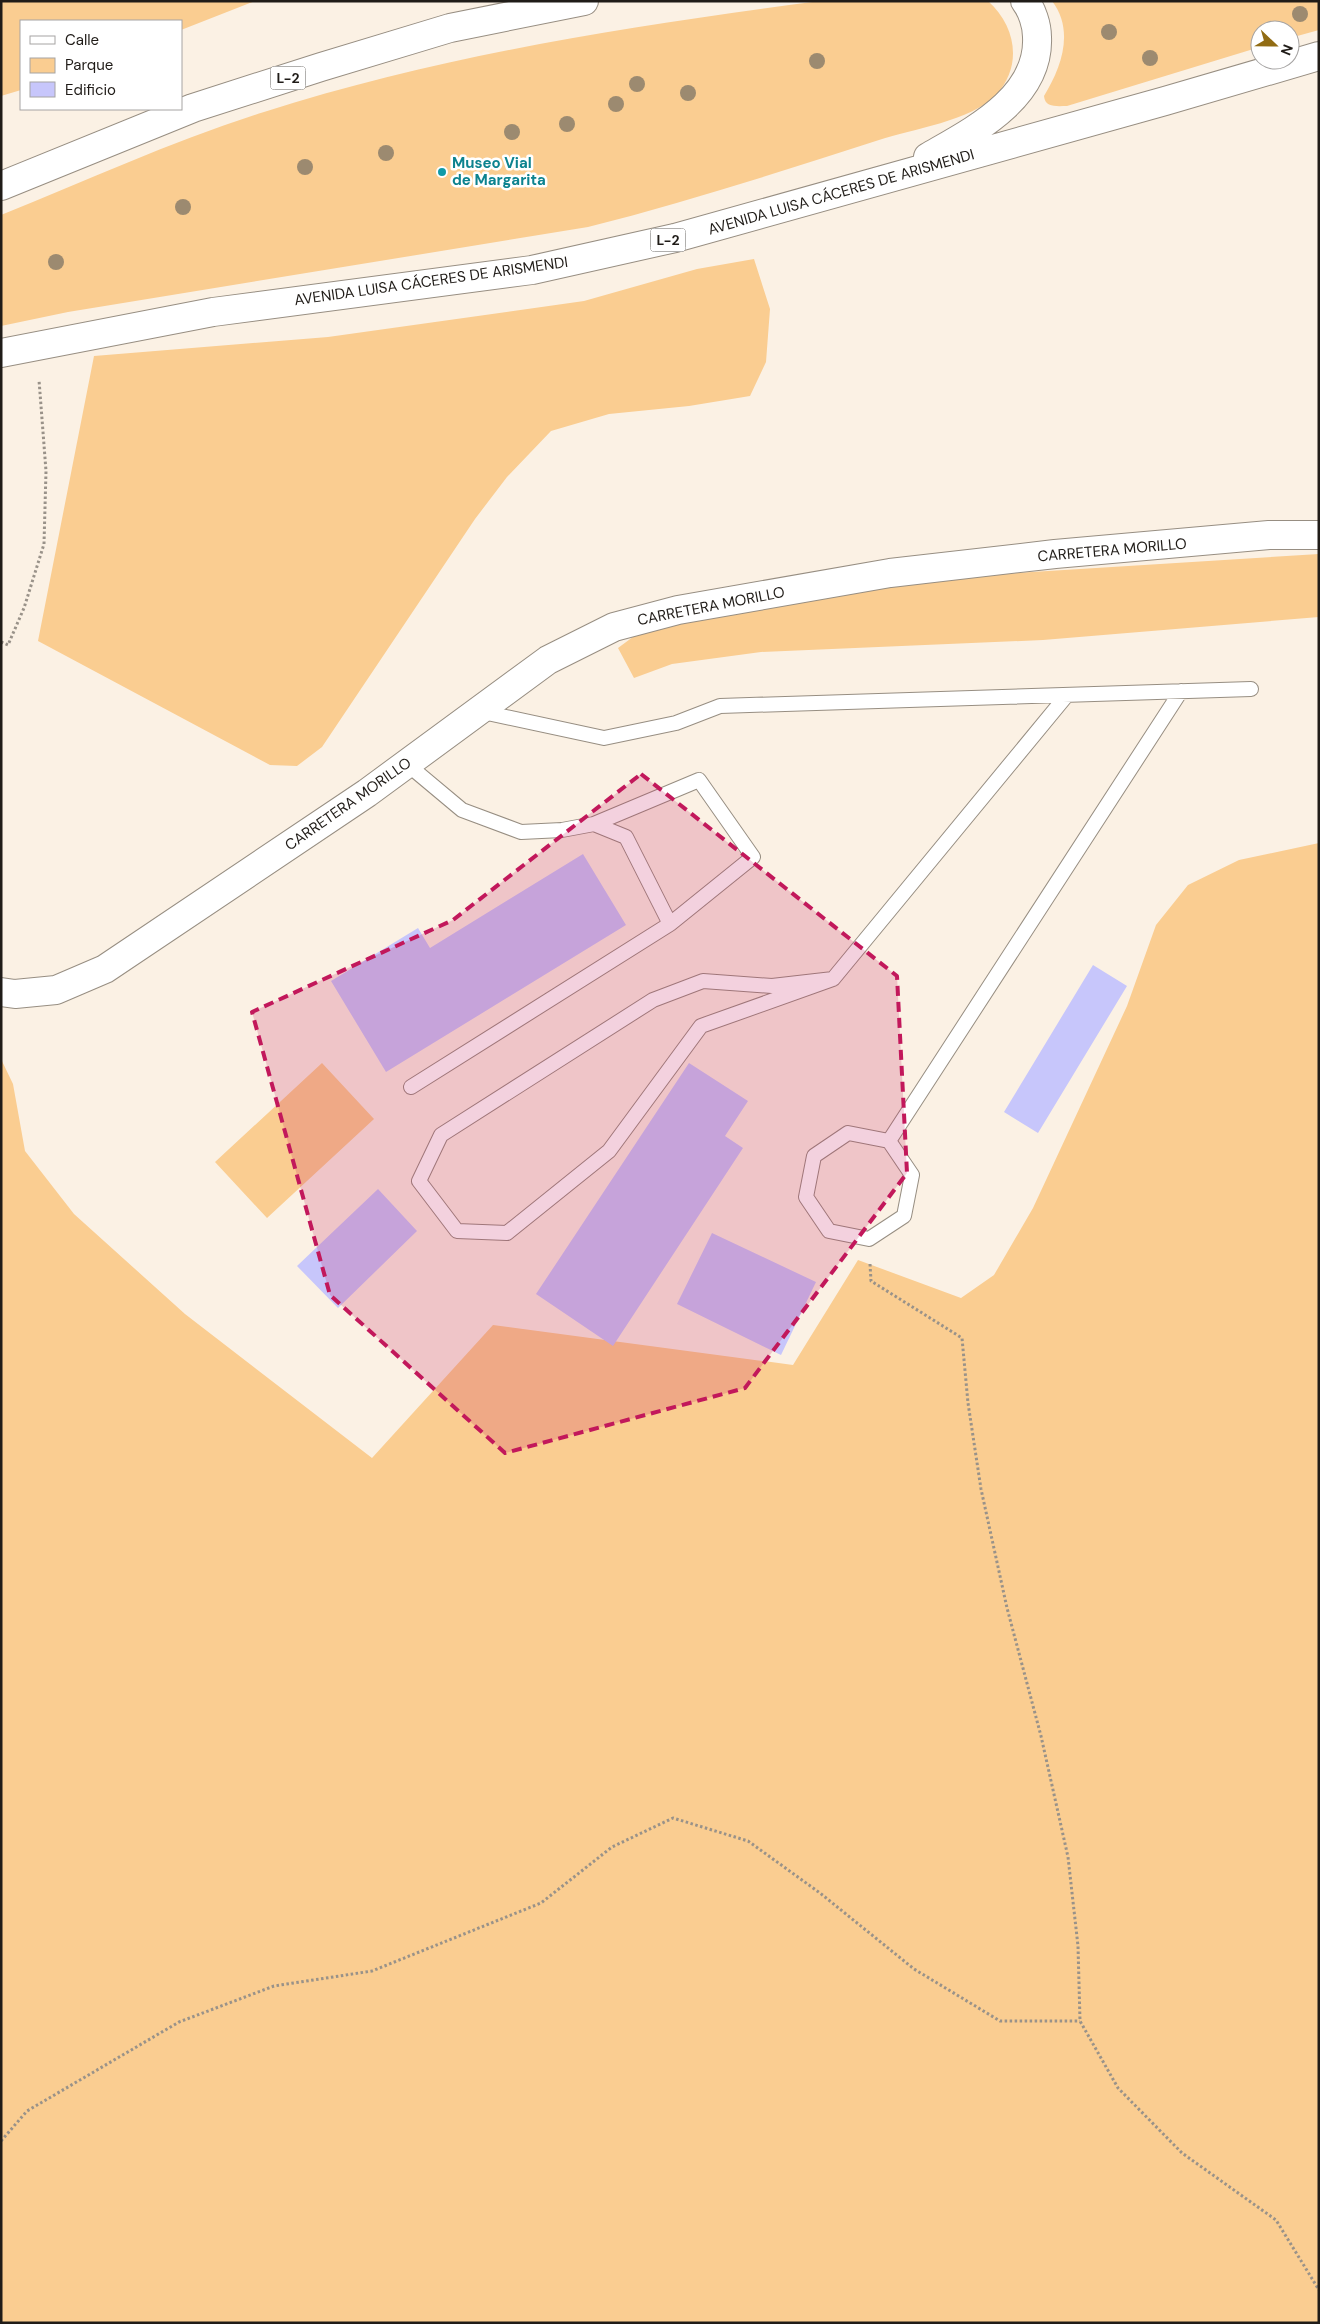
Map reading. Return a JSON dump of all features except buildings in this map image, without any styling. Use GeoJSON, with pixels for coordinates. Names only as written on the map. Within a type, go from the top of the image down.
{"type":"FeatureCollection","features":[{"type":"Feature","properties":{"kind":"main road","name":"L-2"},"geometry":{"type":"LineString","coordinates":[[1,186],[193,108],[321,67],[450,28],[584,1]]}},
{"type":"Feature","properties":{"kind":"main road","name":"L-2"},"geometry":{"type":"LineString","coordinates":[[896,176],[994,116],[1018,93],[1031,72],[1038,52],[1037,28],[1025,1]]}},
{"type":"Feature","properties":{"kind":"main road","name":"AVENIDA LUISA CÁCERES DE ARISMENDI"},"geometry":{"type":"LineString","coordinates":[[1,353],[36,344],[214,312],[532,270],[675,238],[1319,56]]}},
{"type":"Feature","properties":{"kind":"main road","name":"CARRETERA MORILLO"},"geometry":{"type":"LineString","coordinates":[[1,992],[15,994],[56,990],[105,969],[407,764],[548,660],[614,627],[678,610],[890,573],[1075,552],[1269,535],[1319,535]]}},
{"type":"Feature","properties":{"kind":"lane"},"geometry":{"type":"LineString","coordinates":[[478,711],[604,738],[676,723],[720,706],[1251,689]]}},
{"type":"Feature","properties":{"kind":"lane"},"geometry":{"type":"LineString","coordinates":[[889,1141],[1181,691]]}},
{"type":"Feature","properties":{"kind":"lane"},"geometry":{"type":"LineString","coordinates":[[833,979],[772,986],[703,981],[653,1000],[441,1135],[419,1181],[457,1231],[507,1233],[609,1151],[701,1026],[833,979],[1067,695]]}},
{"type":"Feature","properties":{"kind":"lane"},"geometry":{"type":"LineString","coordinates":[[407,764],[462,810],[521,832],[562,830],[594,824],[699,780],[753,857],[670,924],[411,1087]]}},
{"type":"Feature","properties":{"kind":"lane"},"geometry":{"type":"LineString","coordinates":[[594,824],[626,837],[670,924]]}},
{"type":"Feature","properties":{"kind":"lane"},"geometry":{"type":"LineString","coordinates":[[848,1133],[889,1141],[912,1175],[904,1216],[869,1239],[829,1231],[806,1197],[814,1156],[848,1133]]}},
{"type":"Feature","properties":{"kind":"path"},"geometry":{"type":"LineString","coordinates":[[1,642],[8,645],[24,608],[44,544],[46,471],[36,344]]}},
{"type":"Feature","properties":{"kind":"path"},"geometry":{"type":"LineString","coordinates":[[869,1239],[871,1281],[962,1338],[968,1403],[981,1489],[1007,1608],[1041,1736],[1068,1857],[1078,1946],[1080,2020],[1118,2088],[1182,2153],[1276,2220],[1319,2290]]}},
{"type":"Feature","properties":{"kind":"path"},"geometry":{"type":"LineString","coordinates":[[1,2141],[28,2111],[178,2022],[274,1986],[372,1971],[542,1903],[612,1847],[673,1818],[748,1841],[820,1893],[914,1969],[1000,2021],[1080,2020]]}},
{"type":"Feature","properties":{"kind":"highlighted area"},"geometry":{"type":"Polygon","coordinates":[[[641,774],[897,976],[907,1173],[745,1388],[505,1453],[330,1295],[252,1012],[453,920],[641,774]]]}},
{"type":"Feature","properties":{"kind":"green space"},"geometry":{"type":"Polygon","coordinates":[[[1,1],[255,1],[182,30],[182,20],[20,20],[20,90],[1,96],[1,1]]]}},
{"type":"Feature","properties":{"kind":"green space","name":"Museo Vial de Margarita"},"geometry":{"type":"Polygon","coordinates":[[[820,1],[988,1],[1005,22],[1010,34],[1013,46],[1013,59],[1010,72],[1005,84],[996,95],[985,104],[957,118],[879,140],[698,197],[588,227],[68,312],[1,326],[1,215],[164,148],[230,123],[332,92],[470,58],[609,32],[820,1]]]}},
{"type":"Feature","properties":{"kind":"green space"},"geometry":{"type":"Polygon","coordinates":[[[1052,1],[1319,1],[1319,30],[1300,35],[1300,20],[1250,20],[1250,50],[1067,106],[1056,106],[1047,103],[1044,96],[1056,74],[1063,49],[1063,25],[1052,1]]]}},
{"type":"Feature","properties":{"kind":"green space"},"geometry":{"type":"Polygon","coordinates":[[[754,259],[770,309],[766,362],[750,396],[689,406],[609,414],[551,431],[507,477],[475,519],[322,747],[297,766],[270,765],[38,641],[94,356],[328,337],[584,301],[697,269],[754,259]]]}},
{"type":"Feature","properties":{"kind":"green space"},"geometry":{"type":"Polygon","coordinates":[[[1319,554],[1319,617],[1043,640],[761,652],[672,664],[634,678],[618,648],[641,631],[875,582],[1319,554]]]}},
{"type":"Feature","properties":{"kind":"green space"},"geometry":{"type":"Polygon","coordinates":[[[1319,843],[1319,2323],[1,2323],[1,1059],[13,1084],[25,1151],[74,1214],[185,1314],[372,1458],[493,1325],[793,1365],[858,1260],[961,1298],[994,1275],[1033,1208],[1127,1006],[1156,925],[1188,885],[1239,860],[1319,843]]]}},
{"type":"Feature","properties":{"kind":"green space"},"geometry":{"type":"Polygon","coordinates":[[[322,1063],[374,1119],[267,1218],[215,1162],[322,1063]]]}},
{"type":"Feature","properties":{"kind":"place","name":"Museo Vial de Margarita"},"geometry":{"type":"Point","coordinates":[442,172]}}]}
